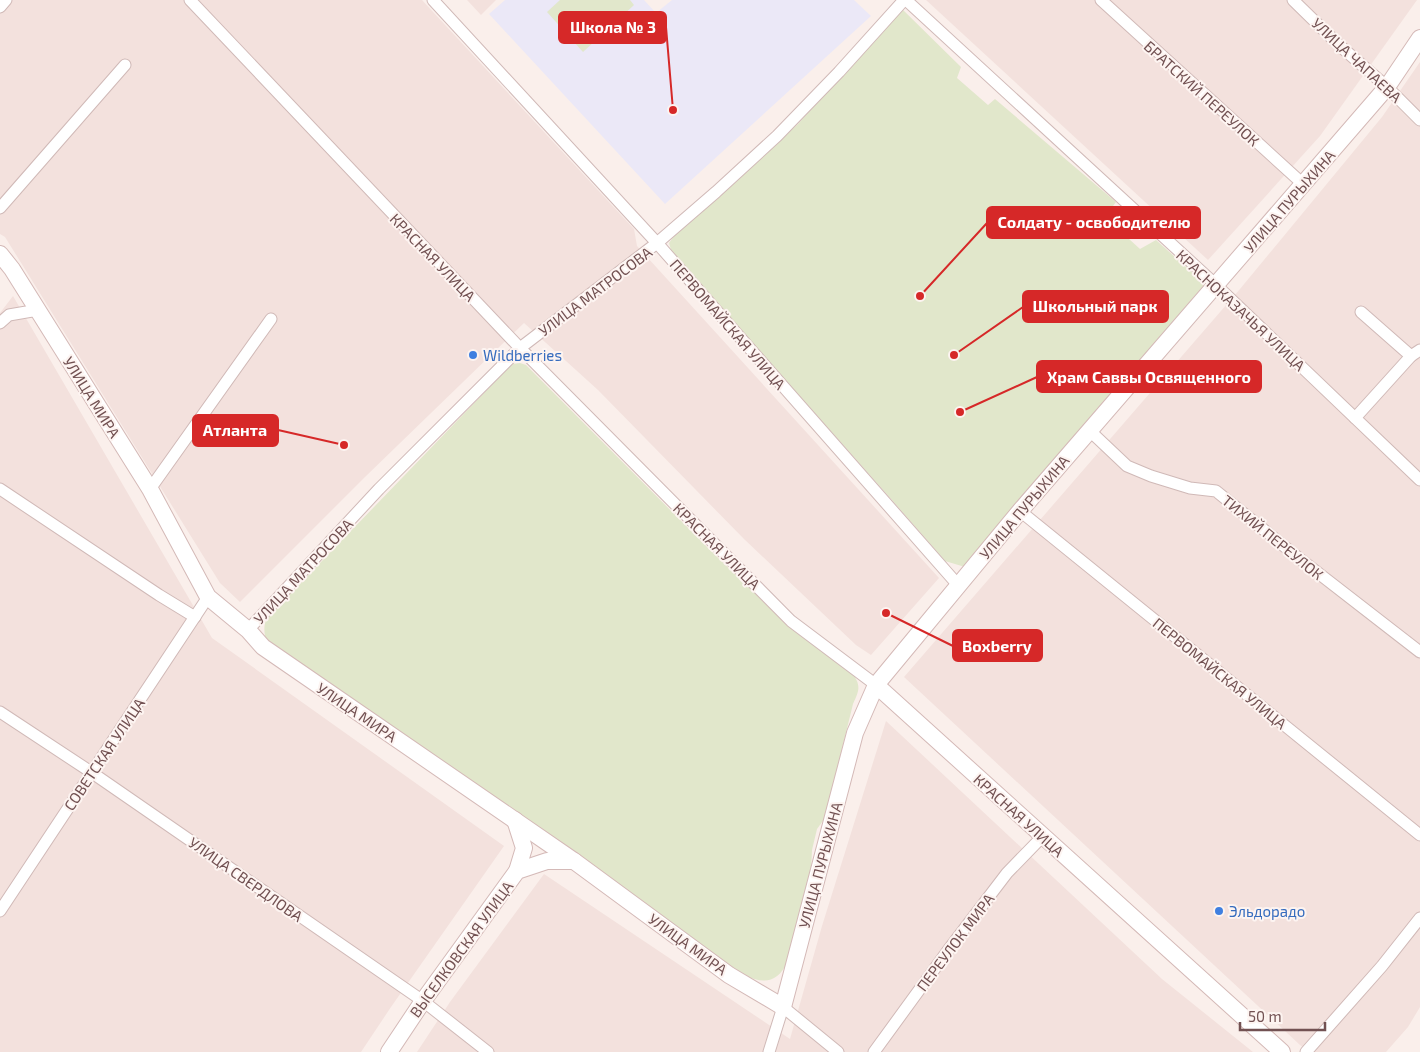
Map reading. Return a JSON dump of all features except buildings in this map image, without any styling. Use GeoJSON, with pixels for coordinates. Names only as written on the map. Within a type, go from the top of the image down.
{"type":"FeatureCollection","features":[{"type":"Feature","properties":{"kind":"street"},"geometry":{"type":"LineString","coordinates":[[0,7],[6,0]]}},
{"type":"Feature","properties":{"kind":"street","name":"КРАСНАЯ УЛИЦА"},"geometry":{"type":"LineString","coordinates":[[190,0],[520,348],[792,621],[876,685],[1282,1052]]}},
{"type":"Feature","properties":{"kind":"street"},"geometry":{"type":"LineString","coordinates":[[890,0],[892,2],[900,0]]}},
{"type":"Feature","properties":{"kind":"street","name":"УЛИЦА МАТРОСОВА"},"geometry":{"type":"LineString","coordinates":[[248,630],[379,489],[520,348],[657,243],[716,192],[777,136],[905,0]]}},
{"type":"Feature","properties":{"kind":"street","name":"КРАСНОКАЗАЧЬЯ УЛИЦА"},"geometry":{"type":"LineString","coordinates":[[905,0],[1216,285],[1420,480]]}},
{"type":"Feature","properties":{"kind":"street","name":"БРАТСКИЙ ПЕРЕУЛОК"},"geometry":{"type":"LineString","coordinates":[[1101,0],[1303,184]]}},
{"type":"Feature","properties":{"kind":"street","name":"УЛИЦА ЧАПАЕВА"},"geometry":{"type":"LineString","coordinates":[[1293,0],[1420,120]]}},
{"type":"Feature","properties":{"kind":"street","name":"ПЕРВОМАЙСКАЯ УЛИЦА"},"geometry":{"type":"LineString","coordinates":[[434,1],[657,243],[958,585]]}},
{"type":"Feature","properties":{"kind":"street","name":"УЛИЦА ПУРЫХИНА"},"geometry":{"type":"LineString","coordinates":[[769,1052],[783,1007],[855,733],[876,685],[1020,511],[1387,87],[1420,38]]}},
{"type":"Feature","properties":{"kind":"street"},"geometry":{"type":"LineString","coordinates":[[0,208],[125,64]]}},
{"type":"Feature","properties":{"kind":"street","name":"УЛИЦА МИРА"},"geometry":{"type":"LineString","coordinates":[[0,254],[12,269],[150,489],[208,597],[248,630],[263,648],[574,861],[729,975],[783,1007],[838,1052]]}},
{"type":"Feature","properties":{"kind":"street"},"geometry":{"type":"LineString","coordinates":[[0,323],[9,315],[38,310]]}},
{"type":"Feature","properties":{"kind":"street"},"geometry":{"type":"LineString","coordinates":[[1355,418],[1416,353],[1361,312]]}},
{"type":"Feature","properties":{"kind":"street"},"geometry":{"type":"LineString","coordinates":[[150,489],[271,319]]}},
{"type":"Feature","properties":{"kind":"street","name":"ТИХИЙ ПЕРЕУЛОК"},"geometry":{"type":"LineString","coordinates":[[1090,431],[1127,466],[1151,476],[1190,488],[1216,491],[1420,652]]}},
{"type":"Feature","properties":{"kind":"street"},"geometry":{"type":"LineString","coordinates":[[0,489],[195,617]]}},
{"type":"Feature","properties":{"kind":"street","name":"ПЕРВОМАЙСКАЯ УЛИЦА"},"geometry":{"type":"LineString","coordinates":[[1020,511],[1420,835]]}},
{"type":"Feature","properties":{"kind":"street","name":"СОВЕТСКАЯ УЛИЦА"},"geometry":{"type":"LineString","coordinates":[[0,911],[208,597]]}},
{"type":"Feature","properties":{"kind":"street","name":"УЛИЦА СВЕРДЛОВА"},"geometry":{"type":"LineString","coordinates":[[0,712],[91,772],[423,1001],[488,1052]]}},
{"type":"Feature","properties":{"kind":"street"},"geometry":{"type":"LineString","coordinates":[[515,820],[524,848],[517,871]]}},
{"type":"Feature","properties":{"kind":"street","name":"ПЕРЕУЛОК МИРА"},"geometry":{"type":"LineString","coordinates":[[874,1052],[1007,873],[1043,836]]}},
{"type":"Feature","properties":{"kind":"street","name":"ВЫСЕЛКОВСКАЯ УЛИЦА"},"geometry":{"type":"LineString","coordinates":[[389,1052],[423,1001],[517,871],[547,861],[574,861]]}},
{"type":"Feature","properties":{"kind":"street"},"geometry":{"type":"LineString","coordinates":[[1306,1052],[1382,966],[1420,918]]}},
{"type":"Feature","properties":{"kind":"shaded area"},"geometry":{"type":"Polygon","coordinates":[[[0,0],[422,0],[634,229],[637,246],[939,578],[871,655],[856,645],[744,539],[598,390],[524,323],[365,477],[240,602],[220,583],[5,237],[0,234],[0,0]]]}},
{"type":"Feature","properties":{"kind":"shaded area"},"geometry":{"type":"Polygon","coordinates":[[[467,0],[496,0],[481,15],[467,0]]]}},
{"type":"Feature","properties":{"kind":"shaded area"},"geometry":{"type":"Polygon","coordinates":[[[505,0],[644,0],[656,13],[672,0],[854,0],[871,16],[665,204],[489,14],[505,0]]]}},
{"type":"Feature","properties":{"kind":"shaded area"},"geometry":{"type":"Polygon","coordinates":[[[926,0],[1417,0],[1320,136],[1208,260],[926,0]]]}},
{"type":"Feature","properties":{"kind":"shaded area"},"geometry":{"type":"Polygon","coordinates":[[[1420,62],[1420,1007],[1408,1027],[1386,1052],[1309,1052],[904,677],[1240,289],[1382,117],[1420,62]]]}},
{"type":"Feature","properties":{"kind":"shaded area"},"geometry":{"type":"Polygon","coordinates":[[[13,296],[212,638],[504,846],[361,1052],[0,1052],[0,313],[13,296]]]}},
{"type":"Feature","properties":{"kind":"shaded area"},"geometry":{"type":"Polygon","coordinates":[[[886,721],[1162,979],[1253,1052],[417,1052],[450,1002],[544,874],[790,1039],[822,926],[886,721]]]}},
{"type":"Feature","properties":{"kind":"green space"},"geometry":{"type":"Polygon","coordinates":[[[560,0],[630,0],[634,5],[583,52],[547,12],[560,0]]]}},
{"type":"Feature","properties":{"kind":"green space"},"geometry":{"type":"Polygon","coordinates":[[[901,8],[961,67],[957,78],[988,105],[995,99],[1116,202],[1105,217],[1140,249],[1156,240],[1205,284],[965,567],[945,561],[672,253],[669,243],[677,232],[798,124],[901,8]]]}},
{"type":"Feature","properties":{"kind":"green space"},"geometry":{"type":"Polygon","coordinates":[[[520,363],[526,365],[711,551],[788,625],[851,671],[857,680],[858,691],[853,704],[825,818],[817,829],[812,850],[811,872],[788,961],[784,969],[774,978],[764,981],[743,975],[267,642],[264,630],[267,618],[508,368],[513,364],[520,363]]]}},
{"type":"Feature","properties":{"kind":"place","name":"Школа № 3"},"geometry":{"type":"Point","coordinates":[673,110]}},
{"type":"Feature","properties":{"kind":"place","name":"Солдату - освободителю"},"geometry":{"type":"Point","coordinates":[920,296]}},
{"type":"Feature","properties":{"kind":"place","name":"Wildberries"},"geometry":{"type":"Point","coordinates":[473,355]}},
{"type":"Feature","properties":{"kind":"place","name":"Школьный парк"},"geometry":{"type":"Point","coordinates":[954,355]}},
{"type":"Feature","properties":{"kind":"place","name":"Храм Саввы Освященного"},"geometry":{"type":"Point","coordinates":[960,412]}},
{"type":"Feature","properties":{"kind":"place","name":"Атланта"},"geometry":{"type":"Point","coordinates":[344,445]}},
{"type":"Feature","properties":{"kind":"place","name":"Boxberry"},"geometry":{"type":"Point","coordinates":[886,613]}},
{"type":"Feature","properties":{"kind":"place","name":"Эльдорадо"},"geometry":{"type":"Point","coordinates":[1219,911]}}]}
